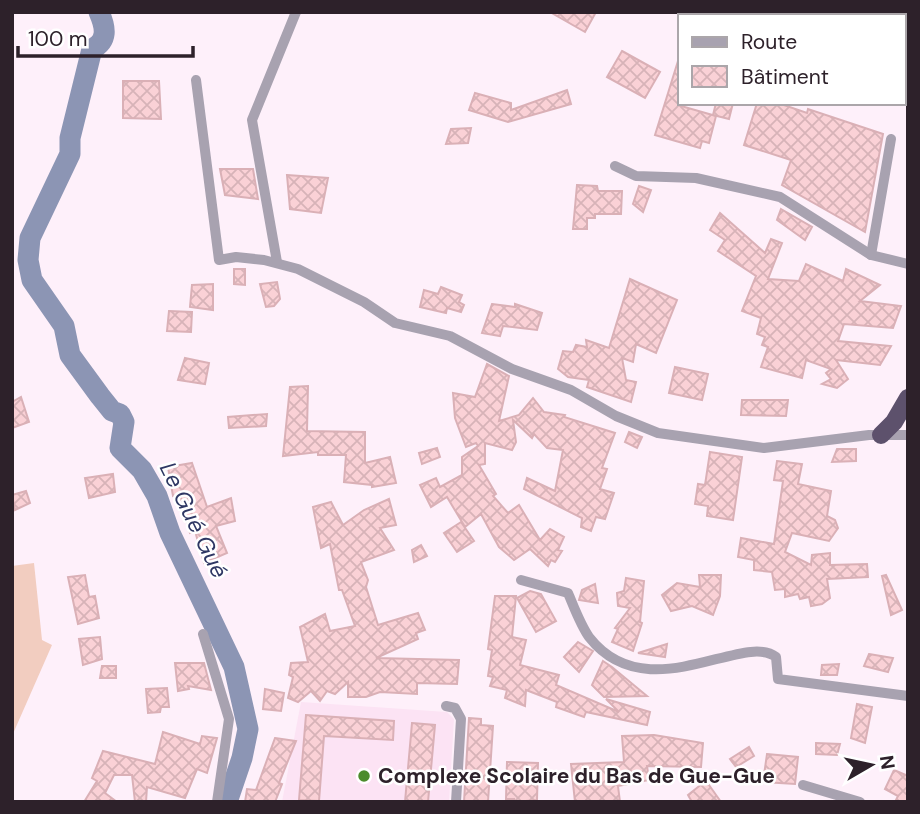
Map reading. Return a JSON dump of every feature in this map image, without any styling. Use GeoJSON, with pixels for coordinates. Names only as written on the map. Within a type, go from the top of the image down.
{"type":"FeatureCollection","features":[{"type":"Feature","properties":{"kind":"highway"},"geometry":{"type":"LineString","coordinates":[[881,435],[894,422],[908,398]]}},
{"type":"Feature","properties":{"kind":"street"},"geometry":{"type":"LineString","coordinates":[[277,262],[252,120],[296,12]]}},
{"type":"Feature","properties":{"kind":"street"},"geometry":{"type":"LineString","coordinates":[[195,80],[219,260],[236,257],[277,262],[364,302],[395,323],[450,336],[512,369],[571,390],[616,416],[658,433],[718,444],[764,448],[881,435],[908,435]]}},
{"type":"Feature","properties":{"kind":"street"},"geometry":{"type":"LineString","coordinates":[[871,255],[891,139]]}},
{"type":"Feature","properties":{"kind":"street"},"geometry":{"type":"LineString","coordinates":[[615,166],[636,176],[696,178],[780,197],[871,255],[908,264]]}},
{"type":"Feature","properties":{"kind":"street"},"geometry":{"type":"LineString","coordinates":[[521,580],[568,593],[589,637],[608,654],[629,665],[675,669],[705,665],[746,652],[771,653],[776,657],[778,679],[908,696]]}},
{"type":"Feature","properties":{"kind":"street"},"geometry":{"type":"LineString","coordinates":[[203,634],[229,719],[217,802]]}},
{"type":"Feature","properties":{"kind":"street"},"geometry":{"type":"LineString","coordinates":[[446,706],[455,708],[461,719],[456,802]]}},
{"type":"Feature","properties":{"kind":"street"},"geometry":{"type":"LineString","coordinates":[[803,785],[860,802]]}},
{"type":"Feature","properties":{"kind":"shaded area"},"geometry":{"type":"Polygon","coordinates":[[[34,563],[42,640],[52,645],[12,736],[12,566],[34,563]]]}},
{"type":"Feature","properties":{"kind":"shaded area"},"geometry":{"type":"Polygon","coordinates":[[[301,702],[447,712],[454,719],[449,802],[282,802],[301,702]]]}},
{"type":"Feature","properties":{"kind":"building"},"geometry":{"type":"Polygon","coordinates":[[[550,12],[596,12],[585,32],[550,12]]]}},
{"type":"Feature","properties":{"kind":"building"},"geometry":{"type":"Polygon","coordinates":[[[622,51],[660,72],[645,98],[607,77],[622,51]]]}},
{"type":"Feature","properties":{"kind":"building"},"geometry":{"type":"Polygon","coordinates":[[[678,61],[678,105],[716,116],[709,143],[702,141],[700,148],[655,135],[678,61]]]}},
{"type":"Feature","properties":{"kind":"building"},"geometry":{"type":"Polygon","coordinates":[[[123,81],[159,81],[161,119],[123,118],[123,81]]]}},
{"type":"Feature","properties":{"kind":"building"},"geometry":{"type":"Polygon","coordinates":[[[567,90],[571,104],[508,122],[469,110],[475,93],[511,103],[511,110],[567,90]]]}},
{"type":"Feature","properties":{"kind":"building"},"geometry":{"type":"Polygon","coordinates":[[[716,105],[732,105],[729,119],[713,115],[716,105]]]}},
{"type":"Feature","properties":{"kind":"building"},"geometry":{"type":"Polygon","coordinates":[[[756,105],[784,105],[807,113],[808,109],[883,134],[865,232],[782,185],[791,160],[744,145],[756,105]]]}},
{"type":"Feature","properties":{"kind":"building"},"geometry":{"type":"Polygon","coordinates":[[[471,128],[468,143],[446,144],[451,129],[471,128]]]}},
{"type":"Feature","properties":{"kind":"building"},"geometry":{"type":"Polygon","coordinates":[[[220,169],[253,169],[258,199],[225,195],[220,169]]]}},
{"type":"Feature","properties":{"kind":"building"},"geometry":{"type":"Polygon","coordinates":[[[287,175],[328,178],[321,213],[290,209],[287,175]]]}},
{"type":"Feature","properties":{"kind":"building"},"geometry":{"type":"Polygon","coordinates":[[[577,185],[597,186],[598,191],[622,191],[621,214],[595,214],[595,218],[587,218],[587,229],[573,229],[577,185]]]}},
{"type":"Feature","properties":{"kind":"building"},"geometry":{"type":"Polygon","coordinates":[[[639,186],[651,190],[643,212],[633,204],[639,186]]]}},
{"type":"Feature","properties":{"kind":"building"},"geometry":{"type":"Polygon","coordinates":[[[781,209],[812,227],[805,240],[777,220],[781,209]]]}},
{"type":"Feature","properties":{"kind":"building"},"geometry":{"type":"Polygon","coordinates":[[[720,213],[765,253],[771,239],[782,243],[768,279],[799,281],[806,264],[843,281],[846,269],[880,285],[860,301],[901,306],[893,328],[844,324],[838,341],[891,346],[880,365],[836,360],[848,379],[837,388],[822,384],[831,379],[826,373],[831,369],[806,360],[802,378],[761,367],[768,347],[762,345],[765,337],[757,334],[761,318],[742,311],[756,276],[718,251],[725,240],[710,230],[720,213]]]}},
{"type":"Feature","properties":{"kind":"building"},"geometry":{"type":"Polygon","coordinates":[[[234,269],[245,269],[245,285],[234,284],[234,269]]]}},
{"type":"Feature","properties":{"kind":"building"},"geometry":{"type":"Polygon","coordinates":[[[630,279],[677,300],[656,353],[636,344],[633,362],[622,358],[626,380],[636,382],[631,402],[587,387],[589,380],[568,377],[558,369],[563,351],[573,352],[576,345],[587,347],[586,340],[609,348],[630,279]]]}},
{"type":"Feature","properties":{"kind":"building"},"geometry":{"type":"Polygon","coordinates":[[[277,282],[280,299],[274,306],[266,307],[260,284],[277,282]]]}},
{"type":"Feature","properties":{"kind":"building"},"geometry":{"type":"Polygon","coordinates":[[[213,284],[213,310],[190,307],[192,285],[213,284]]]}},
{"type":"Feature","properties":{"kind":"building"},"geometry":{"type":"Polygon","coordinates":[[[441,287],[462,295],[459,302],[464,305],[461,312],[447,308],[446,313],[420,307],[424,290],[438,294],[441,287]]]}},
{"type":"Feature","properties":{"kind":"building"},"geometry":{"type":"Polygon","coordinates":[[[492,304],[515,307],[515,304],[542,313],[537,330],[503,326],[500,336],[482,333],[492,304]]]}},
{"type":"Feature","properties":{"kind":"building"},"geometry":{"type":"Polygon","coordinates":[[[169,311],[192,312],[191,332],[167,331],[169,311]]]}},
{"type":"Feature","properties":{"kind":"building"},"geometry":{"type":"Polygon","coordinates":[[[185,358],[209,363],[205,384],[178,380],[185,358]]]}},
{"type":"Feature","properties":{"kind":"building"},"geometry":{"type":"Polygon","coordinates":[[[487,364],[509,376],[499,421],[519,415],[533,398],[544,412],[565,415],[564,417],[615,433],[602,468],[607,469],[600,489],[614,493],[605,519],[596,517],[591,531],[581,527],[582,518],[524,489],[527,478],[555,491],[563,450],[547,448],[534,434],[532,438],[513,420],[516,442],[512,450],[485,443],[485,464],[479,465],[496,494],[493,496],[508,513],[519,505],[540,540],[550,529],[564,537],[558,550],[562,551],[555,562],[551,560],[548,566],[530,549],[514,560],[499,547],[481,514],[465,527],[447,497],[431,507],[420,485],[436,478],[440,487],[462,475],[462,457],[478,446],[476,443],[466,447],[455,418],[453,393],[475,397],[487,364]]]}},
{"type":"Feature","properties":{"kind":"building"},"geometry":{"type":"Polygon","coordinates":[[[675,367],[708,374],[702,400],[669,393],[675,367]]]}},
{"type":"Feature","properties":{"kind":"building"},"geometry":{"type":"Polygon","coordinates":[[[308,386],[307,431],[365,432],[365,463],[390,457],[396,483],[372,487],[344,482],[346,455],[318,455],[318,452],[283,456],[290,387],[308,386]]]}},
{"type":"Feature","properties":{"kind":"building"},"geometry":{"type":"Polygon","coordinates":[[[21,397],[29,422],[12,428],[12,402],[21,397]]]}},
{"type":"Feature","properties":{"kind":"building"},"geometry":{"type":"Polygon","coordinates":[[[742,400],[788,400],[786,416],[741,415],[742,400]]]}},
{"type":"Feature","properties":{"kind":"building"},"geometry":{"type":"Polygon","coordinates":[[[267,414],[266,426],[229,428],[228,417],[267,414]]]}},
{"type":"Feature","properties":{"kind":"building"},"geometry":{"type":"Polygon","coordinates":[[[629,432],[642,437],[637,448],[625,442],[629,432]]]}},
{"type":"Feature","properties":{"kind":"building"},"geometry":{"type":"Polygon","coordinates":[[[437,448],[440,457],[422,464],[419,453],[437,448]]]}},
{"type":"Feature","properties":{"kind":"building"},"geometry":{"type":"Polygon","coordinates":[[[837,449],[856,449],[856,461],[832,462],[837,449]]]}},
{"type":"Feature","properties":{"kind":"building"},"geometry":{"type":"Polygon","coordinates":[[[710,452],[742,457],[733,520],[707,516],[708,506],[695,504],[698,484],[705,485],[710,452]]]}},
{"type":"Feature","properties":{"kind":"building"},"geometry":{"type":"Polygon","coordinates":[[[777,461],[802,464],[798,484],[831,491],[827,516],[835,520],[838,528],[829,541],[792,533],[785,552],[811,565],[812,555],[830,553],[830,565],[867,564],[868,577],[827,579],[830,598],[822,604],[811,606],[809,597],[800,599],[798,594],[785,597],[785,589],[775,590],[772,572],[754,570],[754,560],[738,557],[741,538],[774,544],[783,481],[774,480],[777,461]]]}},
{"type":"Feature","properties":{"kind":"building"},"geometry":{"type":"Polygon","coordinates":[[[192,463],[207,507],[231,498],[235,521],[216,526],[227,553],[204,563],[195,531],[190,533],[180,494],[173,496],[168,467],[192,463]]]}},
{"type":"Feature","properties":{"kind":"building"},"geometry":{"type":"Polygon","coordinates":[[[113,474],[115,492],[89,498],[85,478],[113,474]]]}},
{"type":"Feature","properties":{"kind":"building"},"geometry":{"type":"Polygon","coordinates":[[[26,491],[30,503],[15,510],[12,495],[26,491]]]}},
{"type":"Feature","properties":{"kind":"building"},"geometry":{"type":"Polygon","coordinates":[[[389,499],[396,525],[380,528],[394,550],[361,562],[368,580],[366,587],[378,625],[418,613],[425,630],[416,633],[418,639],[376,658],[459,660],[457,684],[417,683],[417,694],[380,692],[366,697],[348,697],[348,682],[335,694],[327,691],[320,701],[311,691],[298,702],[288,698],[293,677],[289,675],[291,663],[308,662],[300,627],[325,614],[330,631],[355,626],[342,590],[339,590],[330,544],[321,548],[313,507],[331,502],[343,525],[364,510],[389,499]]]}},
{"type":"Feature","properties":{"kind":"building"},"geometry":{"type":"Polygon","coordinates":[[[461,522],[474,541],[457,552],[444,533],[461,522]]]}},
{"type":"Feature","properties":{"kind":"building"},"geometry":{"type":"Polygon","coordinates":[[[421,545],[427,556],[414,562],[412,550],[421,545]]]}},
{"type":"Feature","properties":{"kind":"building"},"geometry":{"type":"Polygon","coordinates":[[[85,575],[89,597],[95,596],[99,618],[78,624],[68,577],[85,575]]]}},
{"type":"Feature","properties":{"kind":"building"},"geometry":{"type":"Polygon","coordinates":[[[699,575],[721,575],[720,596],[713,615],[692,606],[671,611],[662,595],[677,583],[700,587],[699,575]]]}},
{"type":"Feature","properties":{"kind":"building"},"geometry":{"type":"Polygon","coordinates":[[[886,575],[902,610],[891,615],[882,576],[886,575]]]}},
{"type":"Feature","properties":{"kind":"building"},"geometry":{"type":"Polygon","coordinates":[[[626,578],[644,581],[642,623],[633,651],[612,642],[618,629],[615,628],[630,608],[618,606],[617,593],[624,591],[626,578]]]}},
{"type":"Feature","properties":{"kind":"building"},"geometry":{"type":"Polygon","coordinates":[[[595,584],[598,603],[579,600],[582,590],[595,584]]]}},
{"type":"Feature","properties":{"kind":"building"},"geometry":{"type":"Polygon","coordinates":[[[530,591],[541,594],[556,621],[536,632],[517,598],[530,591]]]}},
{"type":"Feature","properties":{"kind":"building"},"geometry":{"type":"Polygon","coordinates":[[[495,596],[516,596],[512,637],[526,640],[520,665],[559,675],[556,685],[619,712],[606,699],[650,712],[647,725],[586,712],[584,717],[556,707],[557,702],[526,690],[525,706],[505,698],[507,690],[490,686],[493,677],[488,676],[492,650],[488,649],[495,596]]]}},
{"type":"Feature","properties":{"kind":"building"},"geometry":{"type":"Polygon","coordinates":[[[100,637],[102,659],[83,665],[79,639],[100,637]]]}},
{"type":"Feature","properties":{"kind":"building"},"geometry":{"type":"Polygon","coordinates":[[[578,642],[593,651],[579,672],[564,657],[578,642]]]}},
{"type":"Feature","properties":{"kind":"building"},"geometry":{"type":"Polygon","coordinates":[[[667,644],[665,657],[638,653],[667,644]]]}},
{"type":"Feature","properties":{"kind":"building"},"geometry":{"type":"Polygon","coordinates":[[[869,654],[893,658],[888,672],[864,666],[869,654]]]}},
{"type":"Feature","properties":{"kind":"building"},"geometry":{"type":"Polygon","coordinates":[[[603,661],[647,696],[604,697],[592,685],[603,661]]]}},
{"type":"Feature","properties":{"kind":"building"},"geometry":{"type":"Polygon","coordinates":[[[175,663],[204,663],[211,690],[188,686],[189,689],[178,691],[175,663]]]}},
{"type":"Feature","properties":{"kind":"building"},"geometry":{"type":"Polygon","coordinates":[[[839,664],[837,675],[821,675],[822,665],[839,664]]]}},
{"type":"Feature","properties":{"kind":"building"},"geometry":{"type":"Polygon","coordinates":[[[102,666],[116,666],[116,678],[100,678],[102,666]]]}},
{"type":"Feature","properties":{"kind":"building"},"geometry":{"type":"Polygon","coordinates":[[[167,688],[169,707],[161,707],[160,712],[148,713],[146,689],[167,688]]]}},
{"type":"Feature","properties":{"kind":"building"},"geometry":{"type":"Polygon","coordinates":[[[265,689],[284,693],[281,711],[263,709],[265,689]]]}},
{"type":"Feature","properties":{"kind":"building"},"geometry":{"type":"Polygon","coordinates":[[[857,704],[872,707],[865,743],[851,738],[857,704]]]}},
{"type":"Feature","properties":{"kind":"building"},"geometry":{"type":"Polygon","coordinates":[[[306,715],[394,721],[393,740],[324,736],[319,801],[299,800],[306,715]]]}},
{"type":"Feature","properties":{"kind":"building"},"geometry":{"type":"Polygon","coordinates":[[[469,718],[481,719],[481,725],[493,726],[488,802],[464,802],[469,718]]]}},
{"type":"Feature","properties":{"kind":"building"},"geometry":{"type":"Polygon","coordinates":[[[412,723],[435,725],[428,802],[405,802],[412,723]]]}},
{"type":"Feature","properties":{"kind":"building"},"geometry":{"type":"Polygon","coordinates":[[[163,732],[200,744],[202,736],[217,738],[207,773],[197,769],[185,798],[147,787],[146,802],[135,802],[132,775],[114,775],[105,793],[117,802],[84,802],[97,781],[92,778],[103,751],[155,764],[163,732]]]}},
{"type":"Feature","properties":{"kind":"building"},"geometry":{"type":"Polygon","coordinates":[[[654,735],[703,743],[701,767],[647,766],[649,780],[618,786],[620,802],[575,802],[571,764],[624,762],[622,736],[654,735]]]}},
{"type":"Feature","properties":{"kind":"building"},"geometry":{"type":"Polygon","coordinates":[[[275,738],[296,741],[279,783],[282,784],[275,802],[245,802],[247,789],[256,790],[275,738]]]}},
{"type":"Feature","properties":{"kind":"building"},"geometry":{"type":"Polygon","coordinates":[[[816,743],[840,744],[837,755],[816,754],[816,743]]]}},
{"type":"Feature","properties":{"kind":"building"},"geometry":{"type":"Polygon","coordinates":[[[749,747],[754,756],[736,767],[730,759],[749,747]]]}},
{"type":"Feature","properties":{"kind":"building"},"geometry":{"type":"Polygon","coordinates":[[[767,754],[798,757],[795,784],[763,782],[767,754]]]}},
{"type":"Feature","properties":{"kind":"building"},"geometry":{"type":"Polygon","coordinates":[[[507,762],[538,763],[537,800],[514,802],[514,799],[506,799],[507,762]]]}},
{"type":"Feature","properties":{"kind":"building"},"geometry":{"type":"Polygon","coordinates":[[[894,770],[908,776],[908,802],[895,802],[898,796],[885,789],[894,770]]]}},
{"type":"Feature","properties":{"kind":"building"},"geometry":{"type":"Polygon","coordinates":[[[703,783],[709,785],[721,802],[692,802],[688,795],[703,783]]]}},
{"type":"Feature","properties":{"kind":"waterway","name":"Le Gué Gué"},"geometry":{"type":"LineString","coordinates":[[99,12],[104,34],[101,42],[92,49],[70,138],[70,154],[30,238],[28,260],[32,280],[64,326],[70,355],[112,411],[120,414],[124,422],[120,448],[142,470],[157,496],[170,533],[234,667],[248,729],[242,758],[227,802]]}},
{"type":"Feature","properties":{"kind":"place","name":"Complexe Scolaire du Bas de Gue-Gue"},"geometry":{"type":"Point","coordinates":[364,776]}}]}
